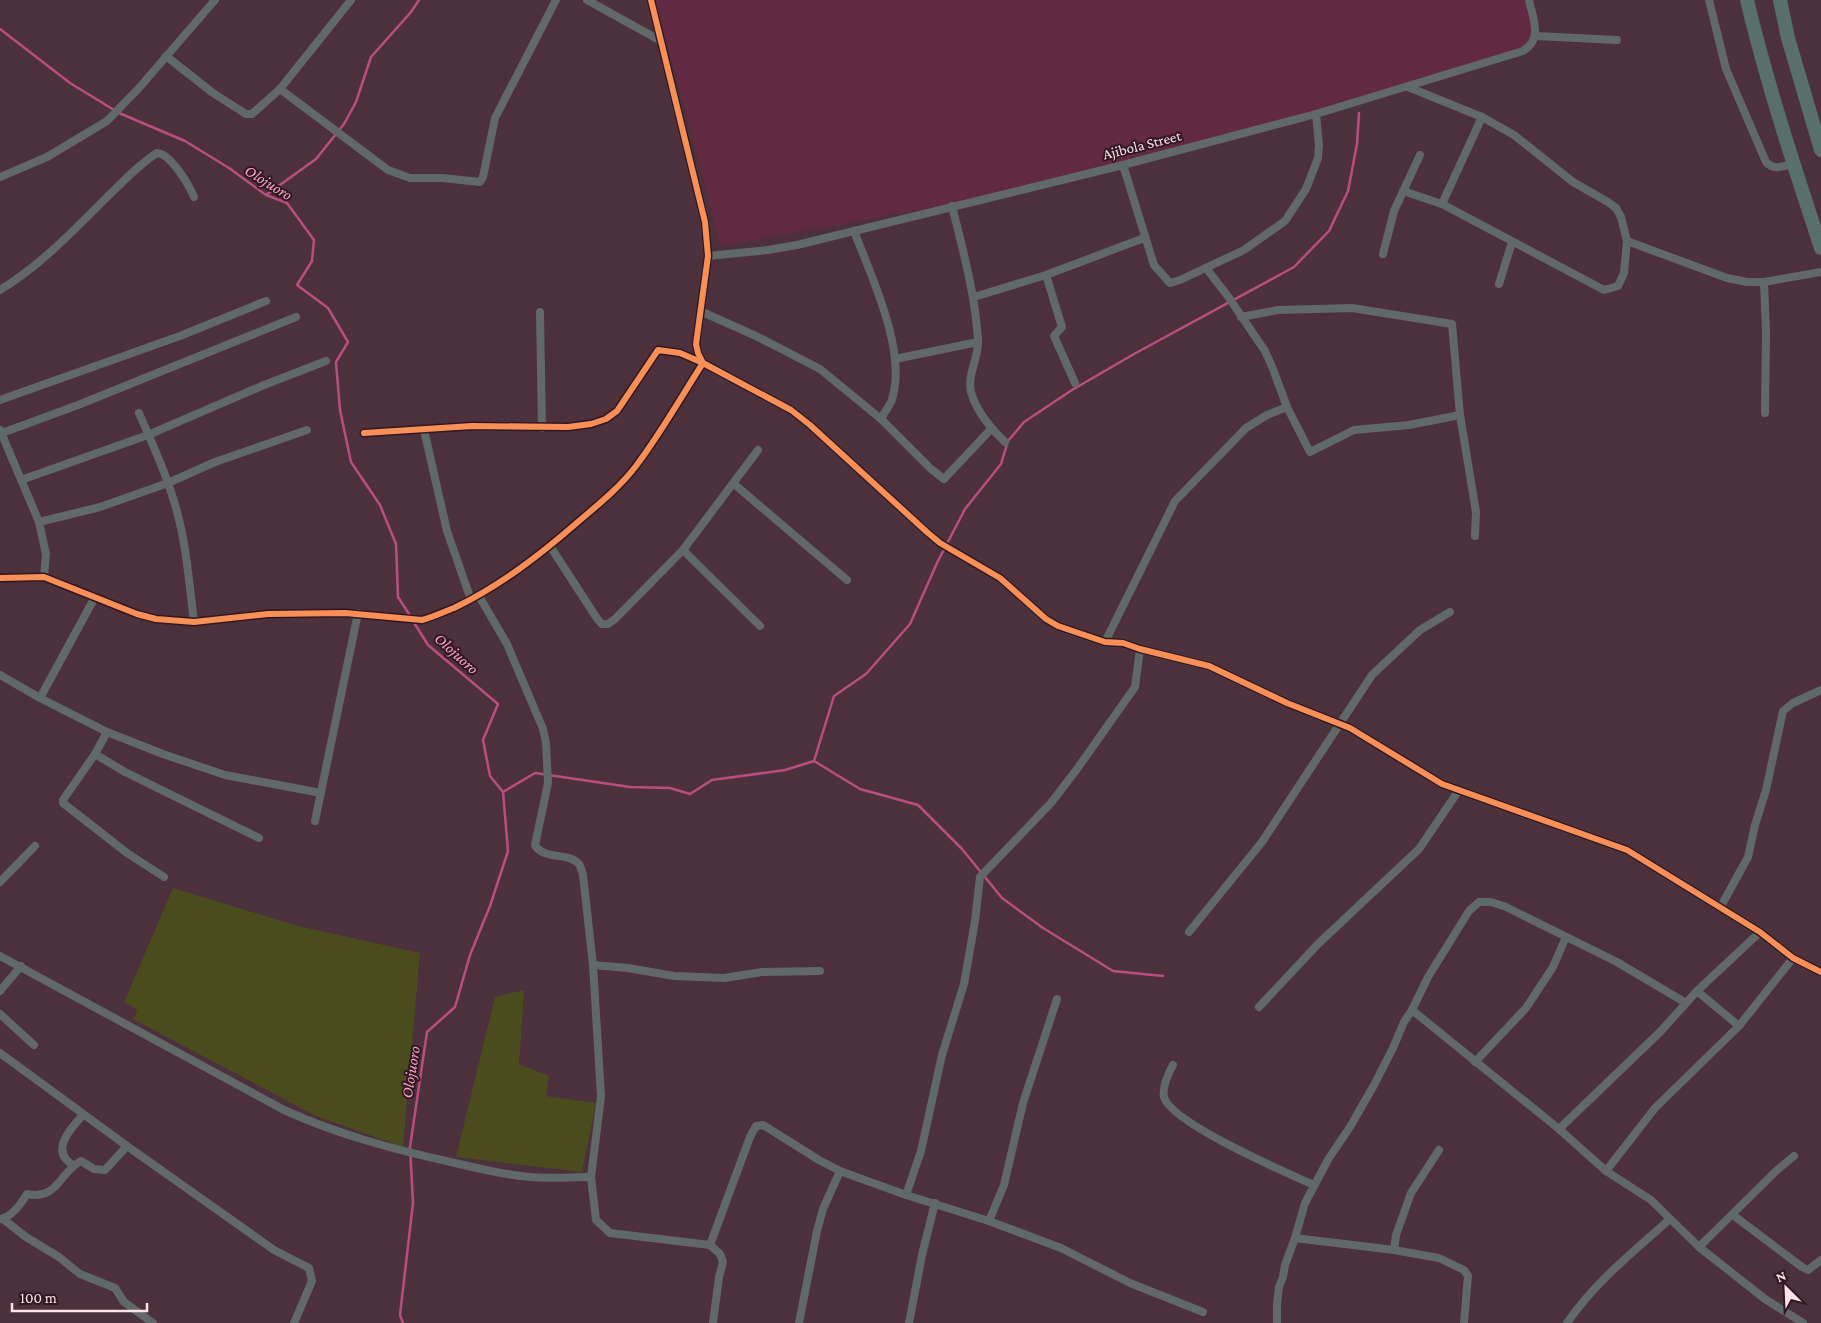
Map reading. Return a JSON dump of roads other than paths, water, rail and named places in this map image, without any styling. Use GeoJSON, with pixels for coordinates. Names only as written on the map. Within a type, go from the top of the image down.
{"type":"FeatureCollection","features":[{"type":"Feature","properties":{"kind":"highway"},"geometry":{"type":"LineString","coordinates":[[1747,0],[1762,62],[1821,248]]}},
{"type":"Feature","properties":{"kind":"highway"},"geometry":{"type":"LineString","coordinates":[[1780,0],[1790,47],[1821,150]]}},
{"type":"Feature","properties":{"kind":"street"},"geometry":{"type":"LineString","coordinates":[[0,177],[47,157],[107,121],[122,107],[215,0]]}},
{"type":"Feature","properties":{"kind":"street"},"geometry":{"type":"LineString","coordinates":[[166,56],[213,93],[246,114],[252,114],[280,90],[351,0]]}},
{"type":"Feature","properties":{"kind":"street"},"geometry":{"type":"LineString","coordinates":[[280,90],[388,170],[410,178],[442,178],[480,182],[495,118],[556,0]]}},
{"type":"Feature","properties":{"kind":"street"},"geometry":{"type":"LineString","coordinates":[[587,0],[661,41]]}},
{"type":"Feature","properties":{"kind":"street"},"geometry":{"type":"LineString","coordinates":[[651,0],[705,222],[708,256],[696,344],[703,363]]}},
{"type":"Feature","properties":{"kind":"street"},"geometry":{"type":"LineString","coordinates":[[1530,0],[1535,36],[1618,40]]}},
{"type":"Feature","properties":{"kind":"street"},"geometry":{"type":"LineString","coordinates":[[1709,0],[1726,69],[1766,162],[1770,167],[1774,168],[1793,164]]}},
{"type":"Feature","properties":{"kind":"street","name":"Ajibola Street"},"geometry":{"type":"LineString","coordinates":[[708,256],[797,246],[1316,114],[1523,51],[1530,47],[1535,36]]}},
{"type":"Feature","properties":{"kind":"street"},"geometry":{"type":"LineString","coordinates":[[1404,192],[1442,204],[1604,290],[1618,286],[1624,273],[1627,241],[1621,217],[1616,208],[1573,182],[1502,127],[1408,87]]}},
{"type":"Feature","properties":{"kind":"street"},"geometry":{"type":"LineString","coordinates":[[1123,164],[1144,238],[1154,265],[1170,283],[1244,250],[1285,221],[1306,189],[1318,158],[1316,114]]}},
{"type":"Feature","properties":{"kind":"street"},"geometry":{"type":"LineString","coordinates":[[1442,204],[1482,117]]}},
{"type":"Feature","properties":{"kind":"street"},"geometry":{"type":"LineString","coordinates":[[0,290],[43,259],[122,182],[157,153],[165,156],[184,177],[194,197]]}},
{"type":"Feature","properties":{"kind":"street"},"geometry":{"type":"LineString","coordinates":[[1383,254],[1394,211],[1420,155]]}},
{"type":"Feature","properties":{"kind":"street"},"geometry":{"type":"LineString","coordinates":[[952,206],[974,297],[978,350],[970,385],[976,404],[992,428],[1005,442]]}},
{"type":"Feature","properties":{"kind":"street"},"geometry":{"type":"LineString","coordinates":[[854,231],[884,309],[895,359],[894,392],[881,419]]}},
{"type":"Feature","properties":{"kind":"street"},"geometry":{"type":"LineString","coordinates":[[974,297],[1046,275],[1144,238]]}},
{"type":"Feature","properties":{"kind":"street"},"geometry":{"type":"LineString","coordinates":[[1627,241],[1727,278],[1747,282],[1764,282],[1821,272]]}},
{"type":"Feature","properties":{"kind":"street"},"geometry":{"type":"LineString","coordinates":[[1498,284],[1512,242]]}},
{"type":"Feature","properties":{"kind":"street"},"geometry":{"type":"LineString","coordinates":[[1206,268],[1228,295],[1269,360],[1286,407],[1310,452],[1354,430],[1409,425],[1460,415]]}},
{"type":"Feature","properties":{"kind":"street"},"geometry":{"type":"LineString","coordinates":[[1046,275],[1062,328],[1054,336],[1075,383]]}},
{"type":"Feature","properties":{"kind":"street"},"geometry":{"type":"LineString","coordinates":[[1764,282],[1766,332],[1764,413]]}},
{"type":"Feature","properties":{"kind":"street"},"geometry":{"type":"LineString","coordinates":[[0,400],[180,336],[266,301]]}},
{"type":"Feature","properties":{"kind":"street"},"geometry":{"type":"LineString","coordinates":[[1241,317],[1278,310],[1352,308],[1452,324],[1460,415],[1476,512],[1475,536]]}},
{"type":"Feature","properties":{"kind":"street"},"geometry":{"type":"LineString","coordinates":[[700,311],[811,363],[881,419],[944,480],[992,428]]}},
{"type":"Feature","properties":{"kind":"street"},"geometry":{"type":"LineString","coordinates":[[540,312],[542,428]]}},
{"type":"Feature","properties":{"kind":"street"},"geometry":{"type":"LineString","coordinates":[[44,577],[46,554],[39,522],[1,431],[104,395],[296,317]]}},
{"type":"Feature","properties":{"kind":"street"},"geometry":{"type":"LineString","coordinates":[[895,359],[978,342]]}},
{"type":"Feature","properties":{"kind":"street"},"geometry":{"type":"LineString","coordinates":[[364,433],[472,426],[542,428],[590,424],[606,419],[621,405],[658,350],[680,353],[703,363],[791,410],[940,543],[1000,578],[1046,619],[1058,626],[1105,642],[1123,643],[1209,666],[1287,703],[1340,724],[1442,784],[1627,850],[1760,932],[1793,958],[1821,972]]}},
{"type":"Feature","properties":{"kind":"street"},"geometry":{"type":"LineString","coordinates":[[22,480],[148,435],[264,385],[326,361]]}},
{"type":"Feature","properties":{"kind":"street"},"geometry":{"type":"LineString","coordinates":[[0,578],[44,577],[137,614],[156,619],[194,622],[268,614],[358,613],[404,619],[422,620],[432,618],[479,596],[519,570],[604,499],[635,467],[703,363]]}},
{"type":"Feature","properties":{"kind":"street"},"geometry":{"type":"LineString","coordinates":[[1105,642],[1175,501],[1246,428],[1267,415],[1286,407]]}},
{"type":"Feature","properties":{"kind":"street"},"geometry":{"type":"LineString","coordinates":[[139,413],[168,483],[182,534],[194,622]]}},
{"type":"Feature","properties":{"kind":"street"},"geometry":{"type":"LineString","coordinates":[[39,522],[100,507],[168,483],[215,462],[307,430]]}},
{"type":"Feature","properties":{"kind":"street"},"geometry":{"type":"LineString","coordinates":[[424,430],[447,531],[471,600]]}},
{"type":"Feature","properties":{"kind":"street"},"geometry":{"type":"LineString","coordinates":[[550,546],[602,624],[608,624],[683,550],[758,450]]}},
{"type":"Feature","properties":{"kind":"street"},"geometry":{"type":"LineString","coordinates":[[734,484],[847,580]]}},
{"type":"Feature","properties":{"kind":"street"},"geometry":{"type":"LineString","coordinates":[[683,550],[760,626]]}},
{"type":"Feature","properties":{"kind":"street"},"geometry":{"type":"LineString","coordinates":[[479,596],[506,644],[537,714],[546,744],[548,783],[535,845],[540,851],[575,861],[580,865],[583,875],[593,965],[602,1096],[591,1177],[596,1220],[610,1233],[710,1245],[720,1254],[723,1262],[719,1277],[713,1323]]}},
{"type":"Feature","properties":{"kind":"street"},"geometry":{"type":"LineString","coordinates":[[40,698],[95,597]]}},
{"type":"Feature","properties":{"kind":"street"},"geometry":{"type":"LineString","coordinates":[[1188,932],[1262,842],[1372,675],[1420,630],[1450,612]]}},
{"type":"Feature","properties":{"kind":"street"},"geometry":{"type":"LineString","coordinates":[[315,821],[358,613]]}},
{"type":"Feature","properties":{"kind":"street"},"geometry":{"type":"LineString","coordinates":[[906,1195],[921,1151],[942,1055],[964,984],[980,877],[993,866],[1051,803],[1135,687],[1140,649]]}},
{"type":"Feature","properties":{"kind":"street"},"geometry":{"type":"LineString","coordinates":[[0,675],[107,732],[163,754],[225,775],[321,793]]}},
{"type":"Feature","properties":{"kind":"street"},"geometry":{"type":"LineString","coordinates":[[1720,908],[1748,857],[1755,824],[1766,790],[1783,711],[1793,703],[1821,690]]}},
{"type":"Feature","properties":{"kind":"street"},"geometry":{"type":"LineString","coordinates":[[107,732],[95,754],[63,800],[63,803],[127,853],[164,877]]}},
{"type":"Feature","properties":{"kind":"street"},"geometry":{"type":"LineString","coordinates":[[95,754],[125,772],[259,838]]}},
{"type":"Feature","properties":{"kind":"street"},"geometry":{"type":"LineString","coordinates":[[1259,1007],[1318,944],[1419,850],[1459,790]]}},
{"type":"Feature","properties":{"kind":"street"},"geometry":{"type":"LineString","coordinates":[[0,882],[36,846]]}},
{"type":"Feature","properties":{"kind":"street"},"geometry":{"type":"LineString","coordinates":[[1278,1323],[1277,1304],[1279,1288],[1305,1203],[1364,1102],[1428,977],[1468,911],[1479,902],[1491,902],[1506,907],[1617,962],[1686,1003]]}},
{"type":"Feature","properties":{"kind":"street"},"geometry":{"type":"LineString","coordinates":[[1559,1129],[1660,1032],[1697,991],[1760,932]]}},
{"type":"Feature","properties":{"kind":"street"},"geometry":{"type":"LineString","coordinates":[[1475,1062],[1526,1008],[1554,968],[1566,937]]}},
{"type":"Feature","properties":{"kind":"street"},"geometry":{"type":"LineString","coordinates":[[0,956],[284,1110],[341,1133],[406,1152],[488,1170],[530,1177],[591,1177]]}},
{"type":"Feature","properties":{"kind":"street"},"geometry":{"type":"LineString","coordinates":[[1606,1170],[1655,1108],[1738,1026],[1793,958]]}},
{"type":"Feature","properties":{"kind":"street"},"geometry":{"type":"LineString","coordinates":[[593,965],[628,968],[674,976],[724,978],[762,972],[820,971]]}},
{"type":"Feature","properties":{"kind":"street"},"geometry":{"type":"LineString","coordinates":[[0,992],[21,966]]}},
{"type":"Feature","properties":{"kind":"street"},"geometry":{"type":"LineString","coordinates":[[1697,991],[1738,1026]]}},
{"type":"Feature","properties":{"kind":"street"},"geometry":{"type":"LineString","coordinates":[[989,1221],[1004,1185],[1024,1103],[1057,999]]}},
{"type":"Feature","properties":{"kind":"street"},"geometry":{"type":"LineString","coordinates":[[1412,1010],[1559,1129],[1606,1170],[1651,1200],[1699,1247],[1765,1298],[1803,1323]]}},
{"type":"Feature","properties":{"kind":"street"},"geometry":{"type":"LineString","coordinates":[[0,1014],[34,1045]]}},
{"type":"Feature","properties":{"kind":"street"},"geometry":{"type":"LineString","coordinates":[[0,1053],[274,1250],[309,1268],[312,1281],[294,1323]]}},
{"type":"Feature","properties":{"kind":"street"},"geometry":{"type":"LineString","coordinates":[[1173,1065],[1166,1078],[1164,1096],[1168,1106],[1204,1131],[1253,1159],[1314,1185]]}},
{"type":"Feature","properties":{"kind":"street"},"geometry":{"type":"LineString","coordinates":[[73,1165],[68,1162],[62,1148],[68,1132],[84,1115]]}},
{"type":"Feature","properties":{"kind":"street"},"geometry":{"type":"LineString","coordinates":[[710,1245],[750,1137],[756,1126],[762,1125],[819,1160],[840,1170],[906,1195],[989,1221],[1061,1248],[1130,1283],[1203,1312]]}},
{"type":"Feature","properties":{"kind":"street"},"geometry":{"type":"LineString","coordinates":[[127,1146],[105,1170],[94,1169],[81,1161],[73,1165],[52,1190],[37,1196],[27,1194],[16,1210],[2,1219],[80,1274],[115,1288],[124,1302],[152,1323]]}},
{"type":"Feature","properties":{"kind":"street"},"geometry":{"type":"LineString","coordinates":[[1394,1250],[1396,1234],[1411,1193],[1439,1150]]}},
{"type":"Feature","properties":{"kind":"street"},"geometry":{"type":"LineString","coordinates":[[1699,1247],[1776,1171],[1794,1156]]}},
{"type":"Feature","properties":{"kind":"street"},"geometry":{"type":"LineString","coordinates":[[799,1323],[816,1230],[840,1170]]}},
{"type":"Feature","properties":{"kind":"street"},"geometry":{"type":"LineString","coordinates":[[909,1323],[922,1255],[935,1204]]}},
{"type":"Feature","properties":{"kind":"street"},"geometry":{"type":"LineString","coordinates":[[1733,1215],[1802,1267],[1808,1270],[1821,1260]]}},
{"type":"Feature","properties":{"kind":"street"},"geometry":{"type":"LineString","coordinates":[[1567,1323],[1610,1272],[1670,1219]]}},
{"type":"Feature","properties":{"kind":"street"},"geometry":{"type":"LineString","coordinates":[[1295,1238],[1394,1250],[1439,1258],[1464,1270],[1468,1276],[1464,1323]]}},
{"type":"Feature","properties":{"kind":"waterway"},"geometry":{"type":"LineString","coordinates":[[266,195],[316,159],[344,124],[356,102],[371,57],[411,12],[419,0]]}},
{"type":"Feature","properties":{"kind":"waterway","name":"Olojuoro"},"geometry":{"type":"LineString","coordinates":[[0,29],[70,83],[119,113],[185,141],[229,168],[266,195],[287,203],[314,240],[312,261],[297,285],[328,308],[348,342],[336,362],[340,410],[351,462],[380,505],[396,544],[398,597],[411,617]]}},
{"type":"Feature","properties":{"kind":"waterway"},"geometry":{"type":"LineString","coordinates":[[503,792],[535,773],[630,787],[670,788],[690,794],[712,780],[785,770],[814,761],[834,696],[866,674],[910,624],[937,563],[965,509],[1001,464],[1008,441],[1024,422],[1072,390],[1294,267],[1329,231],[1348,191],[1357,144],[1359,113]]}},
{"type":"Feature","properties":{"kind":"waterway","name":"Olojuoro"},"geometry":{"type":"LineString","coordinates":[[403,1323],[400,1315],[413,1203],[410,1147],[427,1032],[455,1007],[470,955],[490,906],[508,851],[503,792],[490,776],[483,740],[498,704],[428,645],[413,621]]}},
{"type":"Feature","properties":{"kind":"waterway"},"geometry":{"type":"LineString","coordinates":[[814,761],[860,789],[918,805],[962,849],[1002,898],[1043,928],[1113,971],[1163,976]]}}]}
